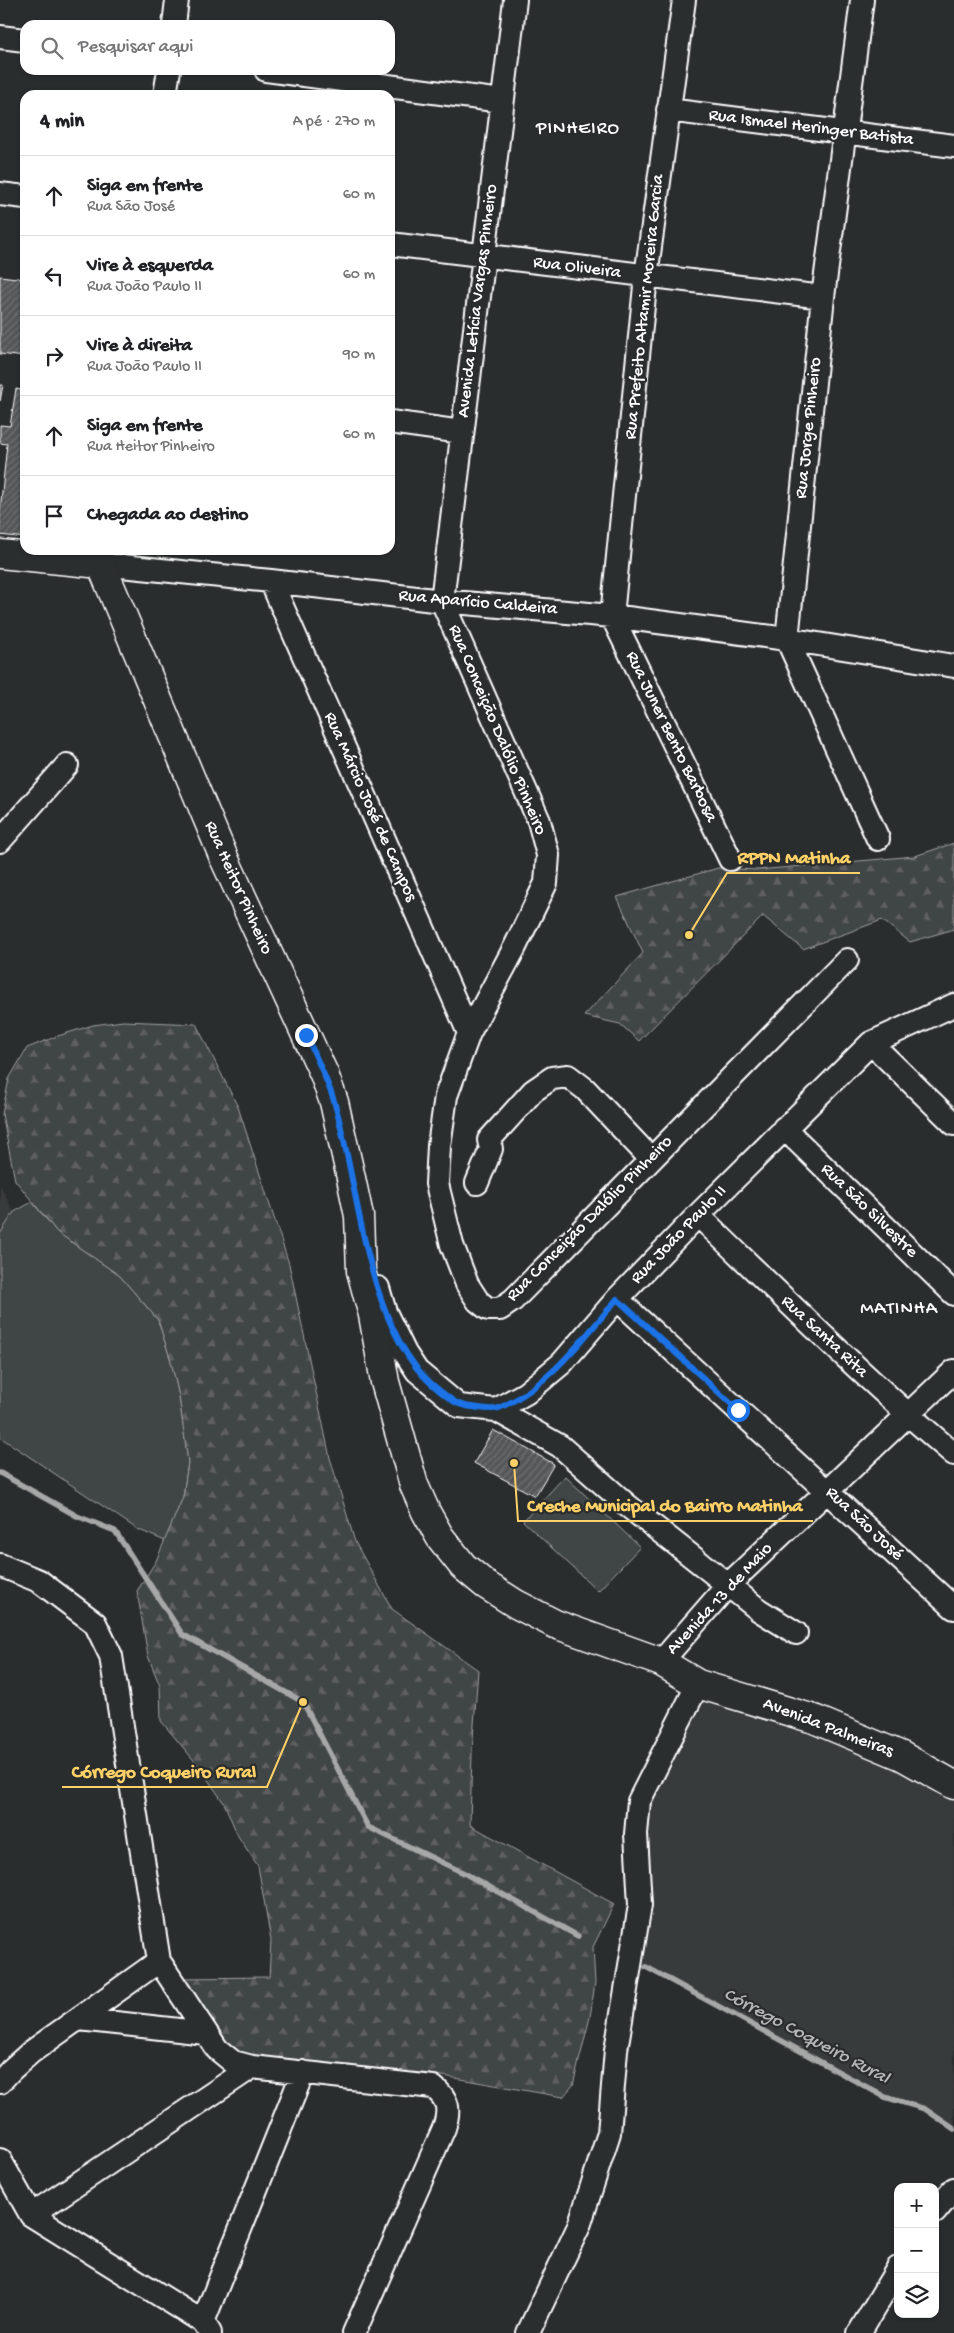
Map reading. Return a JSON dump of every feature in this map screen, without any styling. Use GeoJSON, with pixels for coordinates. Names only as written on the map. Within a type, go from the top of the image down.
{"type":"FeatureCollection","features":[{"type":"Feature","properties":{"kind":"street"},"geometry":{"type":"LineString","coordinates":[[175,20],[177,0]]}},
{"type":"Feature","properties":{"kind":"street","name":"Avenida Letícia Vargas Pinheiro"},"geometry":{"type":"LineString","coordinates":[[442,601],[515,0]]}},
{"type":"Feature","properties":{"kind":"street","name":"Rua Prefeito Altamir Moreira Garcia"},"geometry":{"type":"LineString","coordinates":[[612,616],[646,276],[684,0]]}},
{"type":"Feature","properties":{"kind":"street","name":"Rua Jorge Pinheiro"},"geometry":{"type":"LineString","coordinates":[[787,639],[823,296],[862,0]]}},
{"type":"Feature","properties":{"kind":"street"},"geometry":{"type":"LineString","coordinates":[[0,37],[20,39]]}},
{"type":"Feature","properties":{"kind":"street"},"geometry":{"type":"LineString","coordinates":[[166,90],[168,75]]}},
{"type":"Feature","properties":{"kind":"street"},"geometry":{"type":"LineString","coordinates":[[304,75],[502,101]]}},
{"type":"Feature","properties":{"kind":"street","name":"Rua Ismael Heringer Batista"},"geometry":{"type":"LineString","coordinates":[[668,110],[954,146]]}},
{"type":"Feature","properties":{"kind":"street"},"geometry":{"type":"LineString","coordinates":[[0,194],[20,196]]}},
{"type":"Feature","properties":{"kind":"street","name":"Rua Oliveira"},"geometry":{"type":"LineString","coordinates":[[395,245],[484,257],[823,296]]}},
{"type":"Feature","properties":{"kind":"street"},"geometry":{"type":"LineString","coordinates":[[395,423],[462,432]]}},
{"type":"Feature","properties":{"kind":"street","name":"Rua Aparício Caldeira"},"geometry":{"type":"LineString","coordinates":[[0,554],[20,555]]}},
{"type":"Feature","properties":{"kind":"street","name":"Rua Aparício Caldeira"},"geometry":{"type":"LineString","coordinates":[[34,555],[102,557],[271,581],[442,601],[612,616],[787,639],[954,666]]}},
{"type":"Feature","properties":{"kind":"street","name":"Rua Heitor Pinheiro"},"geometry":{"type":"LineString","coordinates":[[102,557],[224,858],[324,1074],[334,1102],[358,1216],[362,1271],[373,1315],[385,1382],[414,1485],[440,1537],[463,1566],[486,1585],[516,1604],[556,1624],[661,1662]]}},
{"type":"Feature","properties":{"kind":"street","name":"Rua Márcio José de Campos"},"geometry":{"type":"LineString","coordinates":[[271,581],[468,1033]]}},
{"type":"Feature","properties":{"kind":"street","name":"Rua Conceição Dalólio Pinheiro"},"geometry":{"type":"LineString","coordinates":[[442,601],[539,821],[548,855],[546,883],[515,947],[468,1033],[446,1096],[439,1146],[437,1184],[452,1245],[467,1284],[478,1301],[488,1309],[500,1309],[514,1300],[650,1158],[847,960]]}},
{"type":"Feature","properties":{"kind":"street","name":"Rua Juner Bento Barbosa"},"geometry":{"type":"LineString","coordinates":[[612,616],[730,859]]}},
{"type":"Feature","properties":{"kind":"street"},"geometry":{"type":"LineString","coordinates":[[787,639],[878,839]]}},
{"type":"Feature","properties":{"kind":"street"},"geometry":{"type":"LineString","coordinates":[[0,841],[67,765]]}},
{"type":"Feature","properties":{"kind":"street","name":"Rua João Paulo II"},"geometry":{"type":"LineString","coordinates":[[496,1410],[526,1393],[562,1363],[617,1299],[698,1215],[871,1043],[954,1005]]}},
{"type":"Feature","properties":{"kind":"street"},"geometry":{"type":"LineString","coordinates":[[871,1043],[954,1124]]}},
{"type":"Feature","properties":{"kind":"street"},"geometry":{"type":"LineString","coordinates":[[478,1183],[491,1149],[489,1140],[533,1091],[552,1078],[568,1076],[585,1089],[650,1158]]}},
{"type":"Feature","properties":{"kind":"street","name":"Rua São Silvestre"},"geometry":{"type":"LineString","coordinates":[[784,1128],[954,1294]]}},
{"type":"Feature","properties":{"kind":"street","name":"Rua Santa Rita"},"geometry":{"type":"LineString","coordinates":[[698,1215],[803,1318],[908,1416],[954,1454]]}},
{"type":"Feature","properties":{"kind":"street"},"geometry":{"type":"LineString","coordinates":[[358,1216],[385,1312],[405,1353],[417,1370],[459,1406],[496,1410],[560,1446],[628,1506],[728,1586],[759,1610],[796,1634]]}},
{"type":"Feature","properties":{"kind":"street","name":"Rua São José"},"geometry":{"type":"LineString","coordinates":[[617,1299],[954,1608]]}},
{"type":"Feature","properties":{"kind":"street","name":"Avenida 13 de Maio"},"geometry":{"type":"LineString","coordinates":[[661,1662],[728,1586],[954,1371]]}},
{"type":"Feature","properties":{"kind":"street"},"geometry":{"type":"LineString","coordinates":[[0,1565],[39,1581],[95,1623],[111,1656],[158,1960],[217,2049],[233,2062],[252,2067],[433,2087],[442,2094],[448,2103],[449,2114],[444,2128],[354,2333]]}},
{"type":"Feature","properties":{"kind":"street","name":"Avenida Palmeiras"},"geometry":{"type":"LineString","coordinates":[[661,1662],[698,1684],[814,1719],[902,1756],[954,1785]]}},
{"type":"Feature","properties":{"kind":"street"},"geometry":{"type":"LineString","coordinates":[[528,2333],[579,2226],[609,2133],[616,2050],[640,1905],[636,1834],[639,1801],[698,1684]]}},
{"type":"Feature","properties":{"kind":"street"},"geometry":{"type":"LineString","coordinates":[[0,2082],[30,2053],[158,1960]]}},
{"type":"Feature","properties":{"kind":"street"},"geometry":{"type":"LineString","coordinates":[[79,2019],[206,2034]]}},
{"type":"Feature","properties":{"kind":"street"},"geometry":{"type":"LineString","coordinates":[[31,2215],[252,2067]]}},
{"type":"Feature","properties":{"kind":"street"},"geometry":{"type":"LineString","coordinates":[[0,2160],[31,2215],[207,2328],[303,2072]]}},
{"type":"Feature","properties":{"kind":"street"},"geometry":{"type":"LineString","coordinates":[[939,2207],[954,2189]]}},
{"type":"Feature","properties":{"kind":"street"},"geometry":{"type":"LineString","coordinates":[[859,2333],[895,2273]]}},
{"type":"Feature","properties":{"kind":"shaded area"},"geometry":{"type":"Polygon","coordinates":[[[0,1185],[14,1212],[0,1234],[0,1185]]]}},
{"type":"Feature","properties":{"kind":"shaded area"},"geometry":{"type":"Polygon","coordinates":[[[698,1684],[954,1785],[954,2129],[925,2109],[885,2097],[630,1960],[636,1834],[698,1684]]]}},
{"type":"Feature","properties":{"kind":"green space"},"geometry":{"type":"Polygon","coordinates":[[[954,843],[954,929],[910,942],[882,920],[803,949],[763,916],[639,1041],[620,1024],[584,1016],[643,953],[617,897],[718,868],[758,870],[915,856],[954,843]]]}},
{"type":"Feature","properties":{"kind":"green space"},"geometry":{"type":"Polygon","coordinates":[[[123,1021],[196,1024],[238,1107],[289,1264],[330,1458],[355,1542],[392,1609],[478,1670],[472,1752],[470,1825],[614,1904],[593,1947],[595,1983],[590,2017],[573,2085],[563,2097],[437,2075],[311,2065],[239,2054],[210,2024],[183,1978],[269,1977],[271,1940],[258,1866],[238,1836],[224,1803],[197,1764],[161,1721],[160,1686],[148,1656],[137,1591],[156,1561],[183,1497],[188,1462],[179,1396],[171,1361],[158,1320],[120,1276],[57,1232],[15,1180],[2,1114],[9,1079],[27,1048],[93,1025],[123,1021]]]}},
{"type":"Feature","properties":{"kind":"green space"},"geometry":{"type":"Polygon","coordinates":[[[32,1202],[57,1232],[120,1276],[158,1320],[171,1361],[179,1396],[188,1462],[183,1497],[165,1541],[137,1529],[0,1437],[0,1234],[14,1212],[32,1202]]]}},
{"type":"Feature","properties":{"kind":"green space"},"geometry":{"type":"Polygon","coordinates":[[[565,1476],[640,1547],[598,1591],[523,1521],[565,1476]]]}},
{"type":"Feature","properties":{"kind":"building"},"geometry":{"type":"Polygon","coordinates":[[[0,276],[20,278],[20,356],[0,354],[0,276]]]}},
{"type":"Feature","properties":{"kind":"building"},"geometry":{"type":"Polygon","coordinates":[[[0,385],[3,385],[0,401],[0,385]]]}},
{"type":"Feature","properties":{"kind":"building"},"geometry":{"type":"Polygon","coordinates":[[[16,389],[20,390],[20,537],[0,535],[0,511],[7,444],[0,443],[0,425],[10,426],[16,389]]]}},
{"type":"Feature","properties":{"kind":"building"},"geometry":{"type":"Polygon","coordinates":[[[493,1430],[554,1464],[535,1496],[474,1463],[493,1430]]]}},
{"type":"Feature","properties":{"kind":"waterway","name":"Córrego Coqueiro Rural"},"geometry":{"type":"LineString","coordinates":[[0,1473],[77,1516],[115,1531],[182,1634],[303,1702],[368,1827],[464,1873],[578,1936]]}},
{"type":"Feature","properties":{"kind":"waterway","name":"Córrego Coqueiro Rural"},"geometry":{"type":"LineString","coordinates":[[646,1967],[885,2097],[925,2109],[954,2129]]}},
{"type":"Feature","properties":{"kind":"place","name":"RPPN Matinha"},"geometry":{"type":"Point","coordinates":[689,935]}},
{"type":"Feature","properties":{"kind":"place","name":"Creche Municipal do Bairro Matinha"},"geometry":{"type":"Point","coordinates":[514,1463]}},
{"type":"Feature","properties":{"kind":"place","name":"Córrego Coqueiro Rural"},"geometry":{"type":"Point","coordinates":[303,1702]}},
{"type":"Feature","properties":{"kind":"district","name":"PINHEIRO"},"geometry":{"type":"Point","coordinates":[578,129]}},
{"type":"Feature","properties":{"kind":"district","name":"MATINHA"},"geometry":{"type":"Point","coordinates":[899,1309]}},
{"type":"Feature","properties":{"kind":"route"},"geometry":{"type":"LineString","coordinates":[[306,1035],[324,1074],[334,1102],[352,1178],[358,1216],[385,1312],[405,1353],[417,1370],[435,1388],[459,1406],[496,1410],[526,1393],[562,1363],[617,1299],[738,1410]]}}]}
